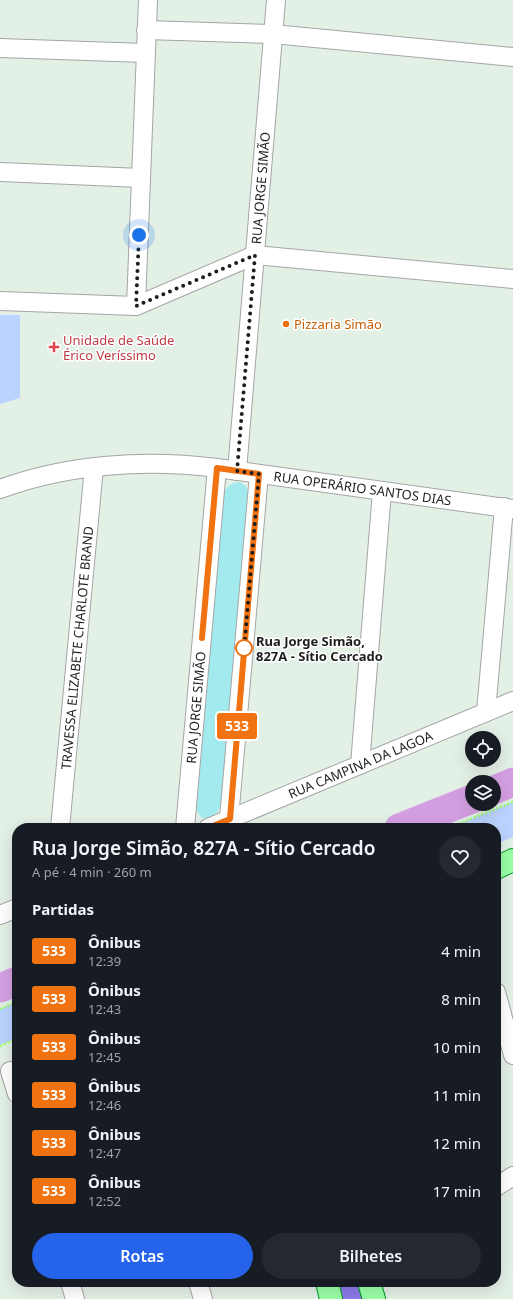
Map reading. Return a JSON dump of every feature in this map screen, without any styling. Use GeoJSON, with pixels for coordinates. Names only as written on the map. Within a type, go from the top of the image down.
{"type":"FeatureCollection","features":[{"type":"Feature","properties":{"kind":"main road"},"geometry":{"type":"LineString","coordinates":[[501,866],[513,860]]}},
{"type":"Feature","properties":{"kind":"main road"},"geometry":{"type":"LineString","coordinates":[[328,1287],[332,1299]]}},
{"type":"Feature","properties":{"kind":"main road"},"geometry":{"type":"LineString","coordinates":[[370,1287],[374,1299]]}},
{"type":"Feature","properties":{"kind":"street"},"geometry":{"type":"LineString","coordinates":[[136,306],[148,0]]}},
{"type":"Feature","properties":{"kind":"street","name":"RUA JORGE SIMÃO"},"geometry":{"type":"LineString","coordinates":[[237,471],[276,0]]}},
{"type":"Feature","properties":{"kind":"street"},"geometry":{"type":"LineString","coordinates":[[146,30],[273,34],[513,57]]}},
{"type":"Feature","properties":{"kind":"street"},"geometry":{"type":"LineString","coordinates":[[0,48],[146,53]]}},
{"type":"Feature","properties":{"kind":"street"},"geometry":{"type":"LineString","coordinates":[[0,172],[141,178]]}},
{"type":"Feature","properties":{"kind":"street"},"geometry":{"type":"LineString","coordinates":[[0,301],[136,306],[255,255],[513,279]]}},
{"type":"Feature","properties":{"kind":"street","name":"RUA OPERÁRIO SANTOS DIAS"},"geometry":{"type":"LineString","coordinates":[[0,489],[45,476],[94,468],[146,464],[170,464],[217,468],[509,508]]}},
{"type":"Feature","properties":{"kind":"street","name":"TRAVESSA ELIZABETE CHARLOTE BRAND"},"geometry":{"type":"LineString","coordinates":[[60,823],[94,468]]}},
{"type":"Feature","properties":{"kind":"street","name":"RUA JORGE SIMÃO"},"geometry":{"type":"LineString","coordinates":[[185,823],[217,468]]}},
{"type":"Feature","properties":{"kind":"street"},"geometry":{"type":"LineString","coordinates":[[230,819],[259,474]]}},
{"type":"Feature","properties":{"kind":"street"},"geometry":{"type":"LineString","coordinates":[[360,765],[382,490]]}},
{"type":"Feature","properties":{"kind":"street"},"geometry":{"type":"LineString","coordinates":[[486,712],[509,508]]}},
{"type":"Feature","properties":{"kind":"street","name":"RUA CAMPINA DA LAGOA"},"geometry":{"type":"LineString","coordinates":[[220,823],[513,701]]}},
{"type":"Feature","properties":{"kind":"street"},"geometry":{"type":"LineString","coordinates":[[0,915],[12,910]]}},
{"type":"Feature","properties":{"kind":"street"},"geometry":{"type":"LineString","coordinates":[[502,1037],[513,1055]]}},
{"type":"Feature","properties":{"kind":"street"},"geometry":{"type":"LineString","coordinates":[[501,1184],[513,1176]]}},
{"type":"Feature","properties":{"kind":"street"},"geometry":{"type":"LineString","coordinates":[[71,1287],[75,1299]]}},
{"type":"Feature","properties":{"kind":"street"},"geometry":{"type":"LineString","coordinates":[[199,1287],[203,1299]]}},
{"type":"Feature","properties":{"kind":"path"},"geometry":{"type":"LineString","coordinates":[[460,823],[513,802]]}},
{"type":"Feature","properties":{"kind":"path"},"geometry":{"type":"LineString","coordinates":[[0,1009],[12,1004]]}},
{"type":"Feature","properties":{"kind":"path"},"geometry":{"type":"LineString","coordinates":[[0,1046],[12,1041]]}},
{"type":"Feature","properties":{"kind":"shaded area"},"geometry":{"type":"Polygon","coordinates":[[[0,315],[20,315],[20,398],[0,404],[0,315]]]}},
{"type":"Feature","properties":{"kind":"shaded area"},"geometry":{"type":"Polygon","coordinates":[[[240,482],[247,487],[248,493],[221,805],[217,813],[207,819],[201,817],[197,811],[196,803],[223,497],[228,486],[233,483],[240,482]]]}},
{"type":"Feature","properties":{"kind":"shaded area"},"geometry":{"type":"Polygon","coordinates":[[[513,802],[513,837],[501,842],[501,823],[460,823],[490,811],[501,811],[501,807],[513,802]]]}},
{"type":"Feature","properties":{"kind":"shaded area"},"geometry":{"type":"Polygon","coordinates":[[[12,1004],[12,1040],[0,1045],[0,1009],[12,1004]]]}},
{"type":"Feature","properties":{"kind":"shaded area"},"geometry":{"type":"Polygon","coordinates":[[[338,1287],[361,1287],[364,1299],[342,1299],[338,1287]]]}},
{"type":"Feature","properties":{"kind":"waterway"},"geometry":{"type":"LineString","coordinates":[[501,787],[513,782]]}},
{"type":"Feature","properties":{"kind":"waterway"},"geometry":{"type":"LineString","coordinates":[[412,823],[465,802]]}},
{"type":"Feature","properties":{"kind":"waterway"},"geometry":{"type":"LineString","coordinates":[[0,988],[12,983]]}},
{"type":"Feature","properties":{"kind":"bus line","name":"533"},"geometry":{"type":"LineString","coordinates":[[202,638],[217,468],[259,474],[230,819],[220,823]]}},
{"type":"Feature","properties":{"kind":"place","name":"Pizzaria Simão"},"geometry":{"type":"Point","coordinates":[286,324]}},
{"type":"Feature","properties":{"kind":"place","name":"Unidade de Saúde Érico Veríssimo"},"geometry":{"type":"Point","coordinates":[54,347]}},
{"type":"Feature","properties":{"kind":"place","name":"Rua Jorge Simão, 827A - Sítio Cercado"},"geometry":{"type":"Point","coordinates":[244,648]}},
{"type":"Feature","properties":{"kind":"route"},"geometry":{"type":"LineString","coordinates":[[139,235],[136,306],[255,255],[237,471],[259,474],[244,650],[244,648]]}}]}
